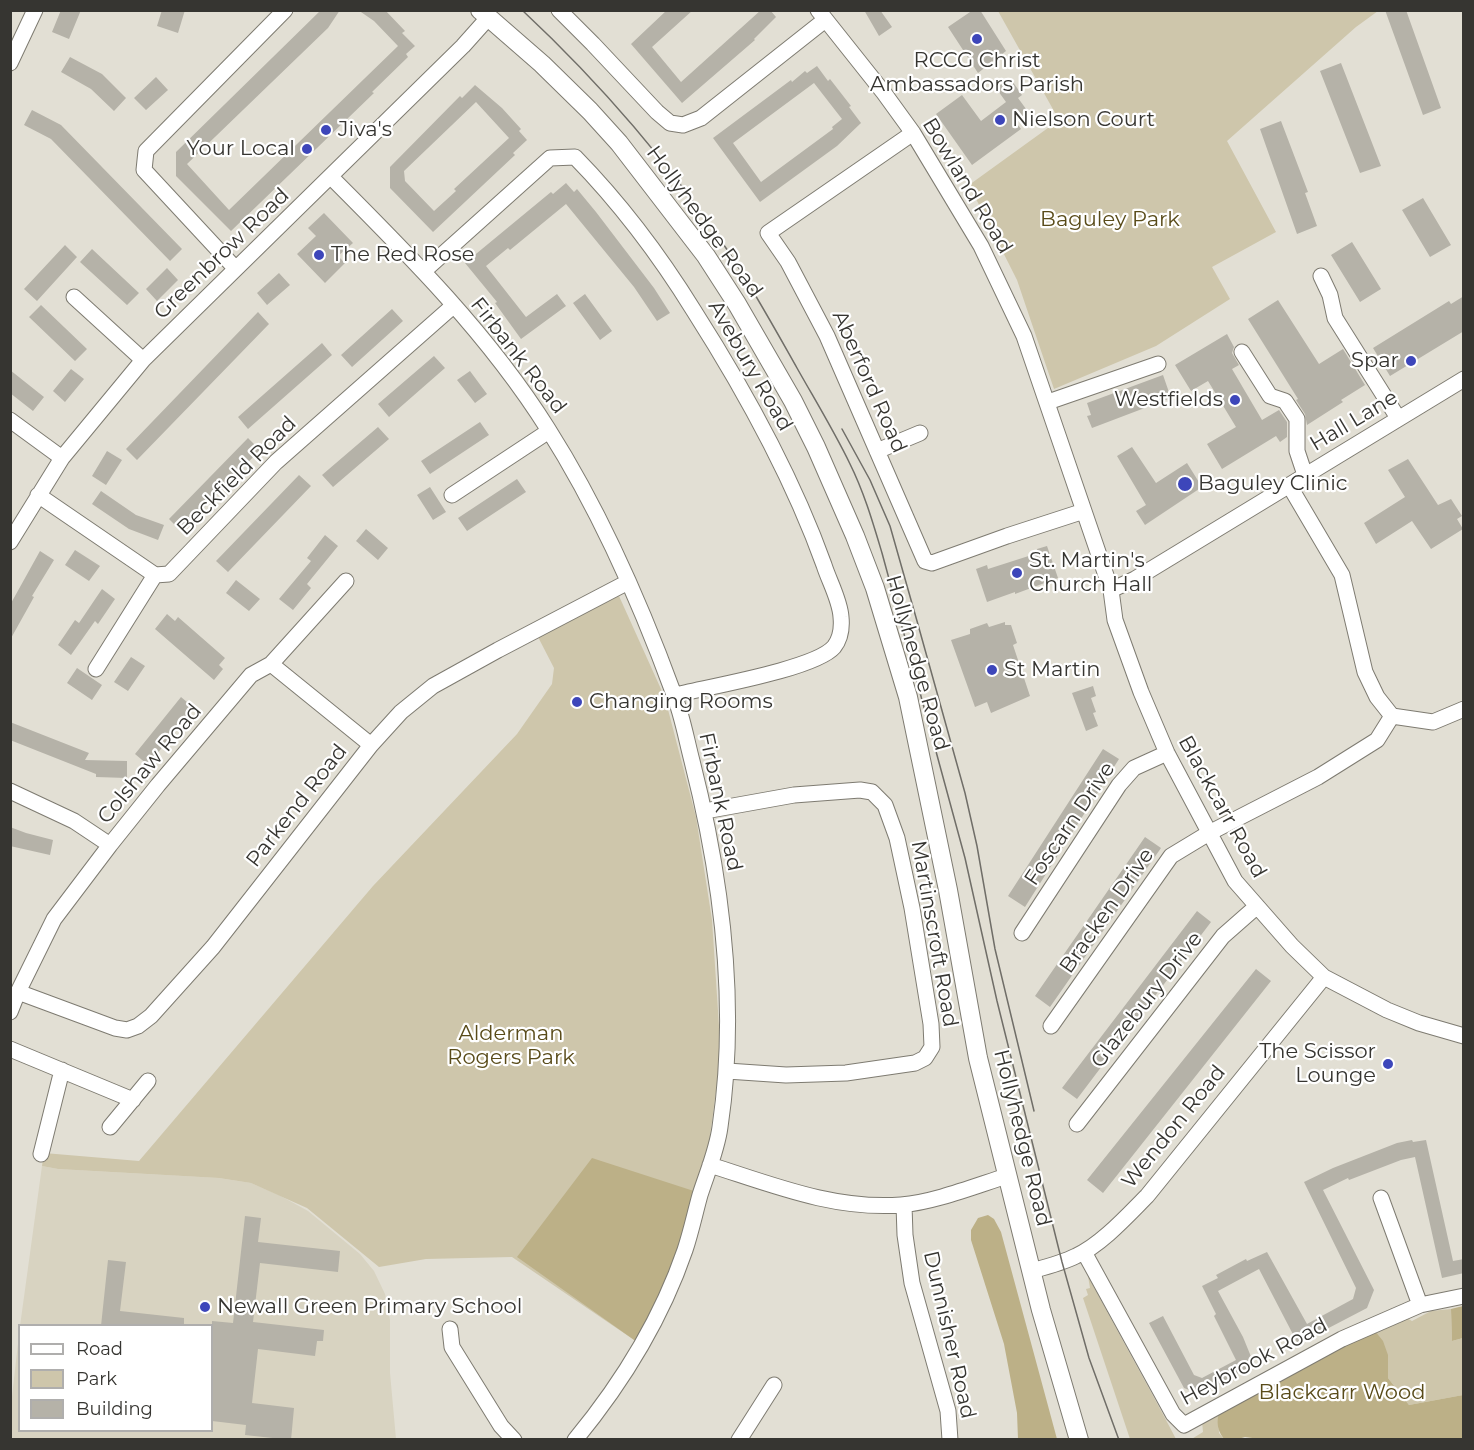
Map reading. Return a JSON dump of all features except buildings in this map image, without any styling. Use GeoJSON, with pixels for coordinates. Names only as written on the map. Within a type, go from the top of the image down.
{"type":"FeatureCollection","features":[{"type":"Feature","properties":{"kind":"street"},"geometry":{"type":"LineString","coordinates":[[10,63],[35,10]]}},
{"type":"Feature","properties":{"kind":"street"},"geometry":{"type":"LineString","coordinates":[[235,268],[144,170],[146,151],[285,10]]}},
{"type":"Feature","properties":{"kind":"street"},"geometry":{"type":"LineString","coordinates":[[559,10],[657,112],[670,123],[683,125],[701,118],[821,15]]}},
{"type":"Feature","properties":{"kind":"street","name":"Greenbrow Road"},"geometry":{"type":"LineString","coordinates":[[10,542],[62,458],[143,360],[464,46],[484,14]]}},
{"type":"Feature","properties":{"kind":"street","name":"Hollyhedge Road"},"geometry":{"type":"LineString","coordinates":[[484,14],[542,64],[619,142],[676,215],[738,304],[793,401],[816,447],[875,588],[908,697],[948,890],[978,1058],[1031,1271],[1079,1440]]}},
{"type":"Feature","properties":{"kind":"street","name":"Bowland Road"},"geometry":{"type":"LineString","coordinates":[[821,15],[913,133],[981,246],[1024,336],[1111,590]]}},
{"type":"Feature","properties":{"kind":"street","name":"Aberford Road"},"geometry":{"type":"LineString","coordinates":[[913,133],[768,233],[788,262],[826,333],[923,558],[928,563],[932,564],[1084,511]]}},
{"type":"Feature","properties":{"kind":"street","name":"Avebury Road"},"geometry":{"type":"LineString","coordinates":[[424,271],[550,158],[574,157],[645,240],[694,310],[734,376],[775,452],[818,548],[841,615],[841,632],[835,646],[824,655],[791,668],[675,695]]}},
{"type":"Feature","properties":{"kind":"street","name":"Firbank Road"},"geometry":{"type":"LineString","coordinates":[[331,177],[424,271],[498,360],[549,430],[594,507],[675,695],[705,811],[720,907],[728,1030],[727,1071],[719,1132],[684,1251],[664,1301],[637,1354],[600,1410],[575,1440]]}},
{"type":"Feature","properties":{"kind":"street"},"geometry":{"type":"LineString","coordinates":[[1321,276],[1330,295],[1335,318],[1398,418]]}},
{"type":"Feature","properties":{"kind":"street"},"geometry":{"type":"LineString","coordinates":[[74,297],[143,360]]}},
{"type":"Feature","properties":{"kind":"street","name":"Beckfield Road"},"geometry":{"type":"LineString","coordinates":[[155,575],[169,574],[276,462],[453,306]]}},
{"type":"Feature","properties":{"kind":"street"},"geometry":{"type":"LineString","coordinates":[[1242,352],[1270,396],[1285,401],[1297,418],[1297,451],[1305,475]]}},
{"type":"Feature","properties":{"kind":"street"},"geometry":{"type":"LineString","coordinates":[[1048,402],[1158,364]]}},
{"type":"Feature","properties":{"kind":"street","name":"Hall Lane"},"geometry":{"type":"LineString","coordinates":[[1111,590],[1135,579],[1464,379]]}},
{"type":"Feature","properties":{"kind":"street"},"geometry":{"type":"LineString","coordinates":[[10,420],[62,458]]}},
{"type":"Feature","properties":{"kind":"street"},"geometry":{"type":"LineString","coordinates":[[452,495],[549,430]]}},
{"type":"Feature","properties":{"kind":"street"},"geometry":{"type":"LineString","coordinates":[[877,451],[921,433]]}},
{"type":"Feature","properties":{"kind":"street"},"geometry":{"type":"LineString","coordinates":[[1289,485],[1342,575],[1365,672],[1377,697],[1392,716],[1433,722],[1464,709]]}},
{"type":"Feature","properties":{"kind":"street"},"geometry":{"type":"LineString","coordinates":[[38,495],[155,575],[96,669]]}},
{"type":"Feature","properties":{"kind":"street","name":"Colshaw Road"},"geometry":{"type":"LineString","coordinates":[[10,1012],[54,919],[110,845],[251,675],[272,664],[346,581]]}},
{"type":"Feature","properties":{"kind":"street","name":"Parkend Road"},"geometry":{"type":"LineString","coordinates":[[18,992],[115,1028],[127,1030],[138,1026],[151,1016],[213,947],[371,745],[400,712],[433,686],[628,582]]}},
{"type":"Feature","properties":{"kind":"street","name":"Blackcarr Road"},"geometry":{"type":"LineString","coordinates":[[1111,590],[1115,620],[1141,693],[1167,753],[1235,881],[1256,907],[1324,977],[1387,1010],[1419,1023],[1464,1036]]}},
{"type":"Feature","properties":{"kind":"street"},"geometry":{"type":"LineString","coordinates":[[272,664],[371,745]]}},
{"type":"Feature","properties":{"kind":"street","name":"Bracken Drive"},"geometry":{"type":"LineString","coordinates":[[1051,1026],[1171,856],[1209,833],[1315,779],[1377,740],[1392,716]]}},
{"type":"Feature","properties":{"kind":"street","name":"Foscarn Drive"},"geometry":{"type":"LineString","coordinates":[[1022,933],[1119,785],[1134,768],[1167,753]]}},
{"type":"Feature","properties":{"kind":"street","name":"Martinscroft Road"},"geometry":{"type":"LineString","coordinates":[[705,811],[794,795],[860,790],[872,792],[885,805],[897,838],[912,908],[931,1024],[932,1047],[925,1058],[915,1063],[846,1073],[786,1075],[727,1071]]}},
{"type":"Feature","properties":{"kind":"street"},"geometry":{"type":"LineString","coordinates":[[10,791],[74,820],[110,845]]}},
{"type":"Feature","properties":{"kind":"street","name":"Glazebury Drive"},"geometry":{"type":"LineString","coordinates":[[1077,1124],[1224,936],[1256,907]]}},
{"type":"Feature","properties":{"kind":"street","name":"Wendon Road"},"geometry":{"type":"LineString","coordinates":[[1031,1271],[1062,1262],[1084,1252],[1147,1196],[1324,977]]}},
{"type":"Feature","properties":{"kind":"street"},"geometry":{"type":"LineString","coordinates":[[10,1049],[134,1100]]}},
{"type":"Feature","properties":{"kind":"street"},"geometry":{"type":"LineString","coordinates":[[41,1154],[62,1070]]}},
{"type":"Feature","properties":{"kind":"street"},"geometry":{"type":"LineString","coordinates":[[111,1127],[148,1081]]}},
{"type":"Feature","properties":{"kind":"street"},"geometry":{"type":"LineString","coordinates":[[710,1165],[824,1200],[861,1206],[904,1205],[954,1193],[1007,1176]]}},
{"type":"Feature","properties":{"kind":"street"},"geometry":{"type":"LineString","coordinates":[[1381,1198],[1420,1305]]}},
{"type":"Feature","properties":{"kind":"street","name":"Dunnisher Road"},"geometry":{"type":"LineString","coordinates":[[904,1205],[905,1235],[912,1283],[948,1411],[950,1440]]}},
{"type":"Feature","properties":{"kind":"street","name":"Heybrook Road"},"geometry":{"type":"LineString","coordinates":[[1084,1252],[1173,1414],[1184,1425],[1342,1339],[1420,1305],[1464,1296]]}},
{"type":"Feature","properties":{"kind":"street"},"geometry":{"type":"LineString","coordinates":[[450,1329],[452,1347],[501,1426],[514,1440]]}},
{"type":"Feature","properties":{"kind":"street"},"geometry":{"type":"LineString","coordinates":[[739,1440],[774,1385]]}},
{"type":"Feature","properties":{"kind":"shaded area","name":"Newall Green Primary School"},"geometry":{"type":"Polygon","coordinates":[[[42,1166],[58,1169],[219,1178],[251,1183],[308,1211],[360,1254],[374,1271],[385,1294],[390,1320],[390,1373],[396,1439],[11,1440],[11,1405],[18,1344],[18,1432],[213,1432],[213,1324],[20,1324],[42,1166]]]}},
{"type":"Feature","properties":{"kind":"green space","name":"Baguley Park"},"geometry":{"type":"Polygon","coordinates":[[[998,11],[1378,11],[1356,27],[1227,141],[1276,232],[1212,267],[1230,299],[1156,346],[1054,389],[1017,280],[969,185],[1059,120],[998,11]]]}},
{"type":"Feature","properties":{"kind":"green space","name":"Alderman Rogers Park"},"geometry":{"type":"Polygon","coordinates":[[[619,596],[665,698],[696,817],[712,920],[720,1041],[718,1076],[707,1159],[637,1342],[512,1257],[426,1259],[379,1267],[307,1208],[251,1183],[219,1178],[58,1169],[42,1166],[44,1153],[139,1161],[373,886],[517,734],[552,684],[554,668],[538,637],[619,596]]]}},
{"type":"Feature","properties":{"kind":"green space"},"geometry":{"type":"Polygon","coordinates":[[[592,1158],[700,1193],[671,1274],[637,1342],[517,1257],[592,1158]]]}},
{"type":"Feature","properties":{"kind":"green space"},"geometry":{"type":"Polygon","coordinates":[[[988,1215],[994,1219],[1001,1232],[1057,1439],[1018,1439],[1017,1413],[1004,1344],[971,1240],[971,1230],[978,1218],[988,1215]]]}},
{"type":"Feature","properties":{"kind":"green space"},"geometry":{"type":"Polygon","coordinates":[[[1088,1276],[1176,1439],[1130,1439],[1083,1298],[1088,1295],[1086,1289],[1090,1288],[1088,1276]]]}},
{"type":"Feature","properties":{"kind":"green space"},"geometry":{"type":"Polygon","coordinates":[[[1463,1306],[1463,1338],[1452,1341],[1451,1309],[1463,1306]]]}},
{"type":"Feature","properties":{"kind":"green space"},"geometry":{"type":"Polygon","coordinates":[[[1451,1309],[1452,1341],[1463,1338],[1463,1395],[1409,1405],[1388,1378],[1387,1355],[1375,1332],[1405,1317],[1412,1321],[1431,1311],[1451,1309]]]}},
{"type":"Feature","properties":{"kind":"green space","name":"Blackcarr Wood"},"geometry":{"type":"Polygon","coordinates":[[[1371,1326],[1383,1341],[1388,1355],[1388,1378],[1409,1405],[1463,1395],[1463,1439],[1267,1440],[1245,1437],[1224,1439],[1219,1431],[1218,1422],[1221,1405],[1371,1326]]]}},
{"type":"Feature","properties":{"kind":"green space"},"geometry":{"type":"Polygon","coordinates":[[[1218,1413],[1219,1433],[1224,1439],[1190,1440],[1203,1432],[1202,1421],[1218,1413]]]}},
{"type":"Feature","properties":{"kind":"tram line"},"geometry":{"type":"LineString","coordinates":[[522,10],[606,95],[658,155],[706,219],[764,309],[860,486],[882,553],[965,858],[997,1001],[1062,1262],[1089,1358],[1119,1440]]}},
{"type":"Feature","properties":{"kind":"tram line"},"geometry":{"type":"LineString","coordinates":[[842,429],[870,480],[890,526],[917,621],[965,793],[995,949],[1034,1111]]}},
{"type":"Feature","properties":{"kind":"place","name":"RCCG Christ Ambassadors Parish"},"geometry":{"type":"Point","coordinates":[977,39]}},
{"type":"Feature","properties":{"kind":"place","name":"Nielson Court"},"geometry":{"type":"Point","coordinates":[1000,120]}},
{"type":"Feature","properties":{"kind":"place","name":"Jiva's"},"geometry":{"type":"Point","coordinates":[326,130]}},
{"type":"Feature","properties":{"kind":"place","name":"Your Local"},"geometry":{"type":"Point","coordinates":[307,149]}},
{"type":"Feature","properties":{"kind":"place","name":"The Red Rose"},"geometry":{"type":"Point","coordinates":[319,255]}},
{"type":"Feature","properties":{"kind":"place","name":"Spar"},"geometry":{"type":"Point","coordinates":[1411,361]}},
{"type":"Feature","properties":{"kind":"place","name":"Westfields"},"geometry":{"type":"Point","coordinates":[1235,400]}},
{"type":"Feature","properties":{"kind":"place","name":"Baguley Clinic"},"geometry":{"type":"Point","coordinates":[1185,484]}},
{"type":"Feature","properties":{"kind":"place","name":"St. Martin's Church Hall"},"geometry":{"type":"Point","coordinates":[1017,573]}},
{"type":"Feature","properties":{"kind":"place","name":"St Martin"},"geometry":{"type":"Point","coordinates":[992,670]}},
{"type":"Feature","properties":{"kind":"place","name":"Changing Rooms"},"geometry":{"type":"Point","coordinates":[577,702]}},
{"type":"Feature","properties":{"kind":"place","name":"The Scissor Lounge"},"geometry":{"type":"Point","coordinates":[1388,1064]}},
{"type":"Feature","properties":{"kind":"place","name":"Newall Green Primary School"},"geometry":{"type":"Point","coordinates":[205,1307]}}]}
